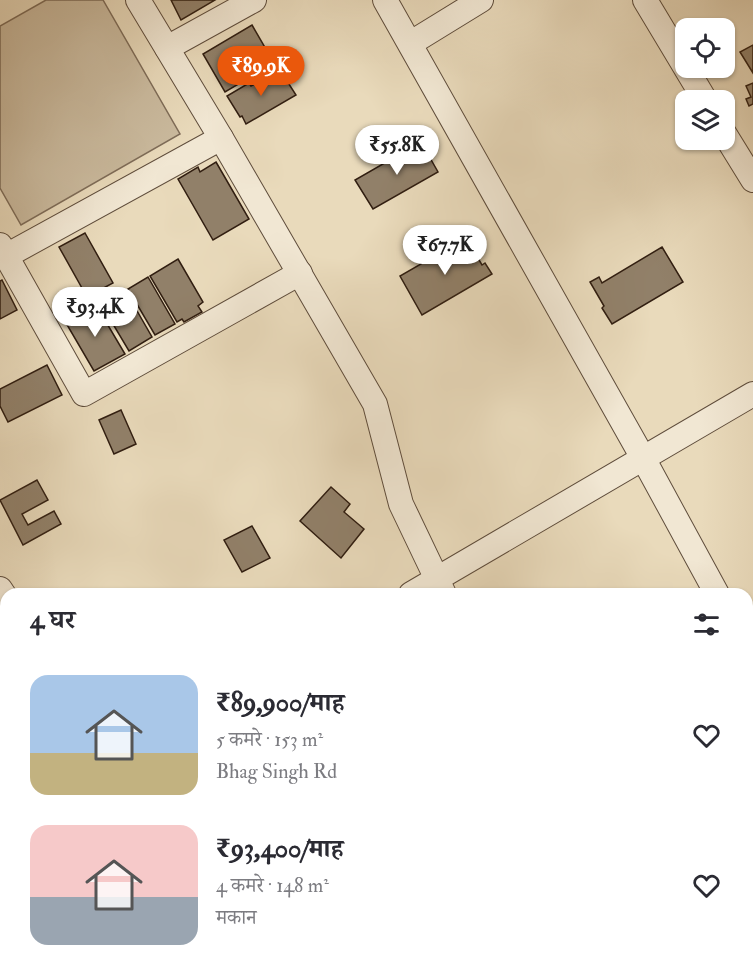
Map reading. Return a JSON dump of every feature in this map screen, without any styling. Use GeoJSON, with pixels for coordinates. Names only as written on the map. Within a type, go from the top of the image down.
{"type":"FeatureCollection","features":[{"type":"Feature","properties":{"kind":"street"},"geometry":{"type":"LineString","coordinates":[[138,0],[375,404],[401,504],[440,587],[643,458],[753,394]]}},
{"type":"Feature","properties":{"kind":"street"},"geometry":{"type":"LineString","coordinates":[[167,48],[254,0]]}},
{"type":"Feature","properties":{"kind":"street"},"geometry":{"type":"LineString","coordinates":[[386,0],[714,588]]}},
{"type":"Feature","properties":{"kind":"street"},"geometry":{"type":"LineString","coordinates":[[411,43],[481,0]]}},
{"type":"Feature","properties":{"kind":"street"},"geometry":{"type":"LineString","coordinates":[[645,0],[699,90]]}},
{"type":"Feature","properties":{"kind":"street"},"geometry":{"type":"LineString","coordinates":[[221,138],[3,250],[84,394],[300,273]]}},
{"type":"Feature","properties":{"kind":"street"},"geometry":{"type":"LineString","coordinates":[[734,150],[753,180]]}},
{"type":"Feature","properties":{"kind":"shaded area"},"geometry":{"type":"Polygon","coordinates":[[[46,0],[103,0],[180,134],[21,225],[0,188],[0,26],[46,0]]]}},
{"type":"Feature","properties":{"kind":"building"},"geometry":{"type":"Polygon","coordinates":[[[171,0],[215,0],[181,20],[171,0]]]}},
{"type":"Feature","properties":{"kind":"building"},"geometry":{"type":"Polygon","coordinates":[[[252,25],[274,63],[225,92],[203,54],[252,25]]]}},
{"type":"Feature","properties":{"kind":"building"},"geometry":{"type":"Polygon","coordinates":[[[753,45],[753,73],[740,52],[753,45]]]}},
{"type":"Feature","properties":{"kind":"building"},"geometry":{"type":"Polygon","coordinates":[[[274,69],[283,83],[287,81],[296,95],[246,124],[227,96],[249,83],[251,86],[262,80],[260,77],[274,69]]]}},
{"type":"Feature","properties":{"kind":"building"},"geometry":{"type":"Polygon","coordinates":[[[753,83],[753,104],[749,106],[746,99],[751,97],[746,86],[753,83]]]}},
{"type":"Feature","properties":{"kind":"building"},"geometry":{"type":"Polygon","coordinates":[[[421,142],[438,172],[373,209],[355,180],[421,142]]]}},
{"type":"Feature","properties":{"kind":"building"},"geometry":{"type":"Polygon","coordinates":[[[216,162],[249,219],[213,240],[178,179],[198,167],[200,172],[216,162]]]}},
{"type":"Feature","properties":{"kind":"building"},"geometry":{"type":"Polygon","coordinates":[[[85,233],[113,283],[87,297],[59,247],[85,233]]]}},
{"type":"Feature","properties":{"kind":"building"},"geometry":{"type":"Polygon","coordinates":[[[466,238],[482,265],[485,263],[492,274],[422,315],[400,276],[466,238]]]}},
{"type":"Feature","properties":{"kind":"building"},"geometry":{"type":"Polygon","coordinates":[[[662,247],[683,282],[612,324],[590,282],[599,277],[602,283],[662,247]]]}},
{"type":"Feature","properties":{"kind":"building"},"geometry":{"type":"Polygon","coordinates":[[[178,259],[203,302],[198,306],[202,312],[184,322],[182,319],[177,322],[150,276],[178,259]]]}},
{"type":"Feature","properties":{"kind":"building"},"geometry":{"type":"Polygon","coordinates":[[[148,277],[175,324],[155,335],[128,289],[148,277]]]}},
{"type":"Feature","properties":{"kind":"building"},"geometry":{"type":"Polygon","coordinates":[[[2,280],[17,310],[0,319],[0,281],[2,280]]]}},
{"type":"Feature","properties":{"kind":"building"},"geometry":{"type":"Polygon","coordinates":[[[125,290],[152,337],[129,351],[101,304],[125,290]]]}},
{"type":"Feature","properties":{"kind":"building"},"geometry":{"type":"Polygon","coordinates":[[[96,305],[125,354],[94,371],[66,323],[96,305]]]}},
{"type":"Feature","properties":{"kind":"building"},"geometry":{"type":"Polygon","coordinates":[[[47,365],[62,395],[8,422],[0,406],[0,389],[47,365]]]}},
{"type":"Feature","properties":{"kind":"building"},"geometry":{"type":"Polygon","coordinates":[[[121,410],[136,444],[114,454],[99,420],[121,410]]]}},
{"type":"Feature","properties":{"kind":"building"},"geometry":{"type":"Polygon","coordinates":[[[37,480],[48,500],[22,514],[28,525],[54,511],[61,524],[23,545],[0,500],[37,480]]]}},
{"type":"Feature","properties":{"kind":"building"},"geometry":{"type":"Polygon","coordinates":[[[331,487],[350,504],[344,512],[364,529],[341,558],[300,521],[331,487]]]}},
{"type":"Feature","properties":{"kind":"building"},"geometry":{"type":"Polygon","coordinates":[[[252,526],[270,558],[242,572],[224,540],[252,526]]]}}]}
